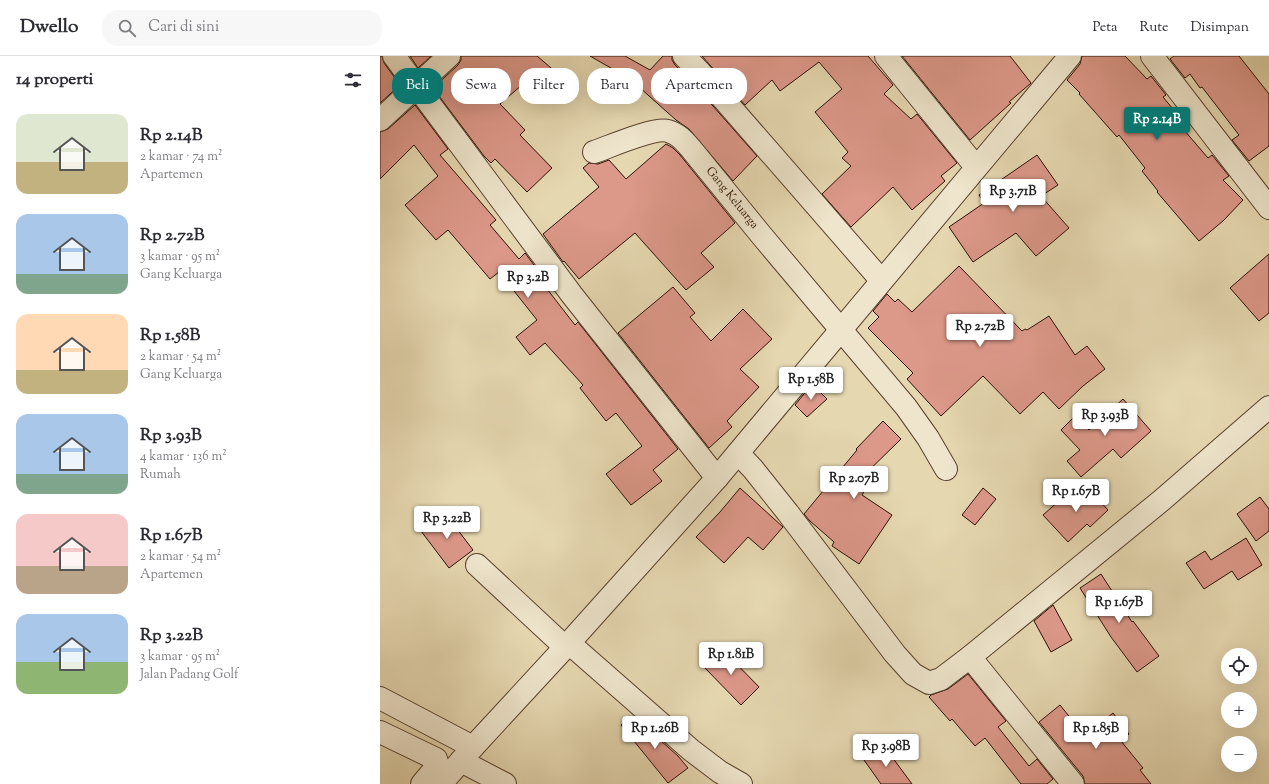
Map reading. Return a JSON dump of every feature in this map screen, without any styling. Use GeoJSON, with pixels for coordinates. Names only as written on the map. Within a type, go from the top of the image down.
{"type":"FeatureCollection","features":[{"type":"Feature","properties":{"kind":"street"},"geometry":{"type":"LineString","coordinates":[[394,56],[403,68]]}},
{"type":"Feature","properties":{"kind":"street"},"geometry":{"type":"LineString","coordinates":[[435,68],[448,56]]}},
{"type":"Feature","properties":{"kind":"street"},"geometry":{"type":"LineString","coordinates":[[684,56],[699,71],[882,280]]}},
{"type":"Feature","properties":{"kind":"street"},"geometry":{"type":"LineString","coordinates":[[886,56],[976,167]]}},
{"type":"Feature","properties":{"kind":"street"},"geometry":{"type":"LineString","coordinates":[[441,784],[717,478],[1070,56]]}},
{"type":"Feature","properties":{"kind":"street"},"geometry":{"type":"LineString","coordinates":[[1152,56],[1269,208]]}},
{"type":"Feature","properties":{"kind":"street"},"geometry":{"type":"LineString","coordinates":[[380,120],[397,104]]}},
{"type":"Feature","properties":{"kind":"street"},"geometry":{"type":"LineString","coordinates":[[430,104],[572,294],[717,478]]}},
{"type":"Feature","properties":{"kind":"street","name":"Gang Keluarga"},"geometry":{"type":"LineString","coordinates":[[594,152],[639,136],[663,130],[670,131],[680,137],[906,407],[928,438],[946,469]]}},
{"type":"Feature","properties":{"kind":"street"},"geometry":{"type":"LineString","coordinates":[[738,453],[753,469],[788,513],[895,654],[913,674],[929,683],[941,679],[970,658],[1162,500],[1269,407]]}},
{"type":"Feature","properties":{"kind":"street"},"geometry":{"type":"LineString","coordinates":[[477,565],[567,645],[691,750],[720,772],[741,784]]}},
{"type":"Feature","properties":{"kind":"street"},"geometry":{"type":"LineString","coordinates":[[970,658],[1073,784]]}},
{"type":"Feature","properties":{"kind":"street"},"geometry":{"type":"LineString","coordinates":[[380,698],[467,754],[505,784]]}},
{"type":"Feature","properties":{"kind":"street"},"geometry":{"type":"LineString","coordinates":[[380,732],[436,759],[438,765],[422,784]]}},
{"type":"Feature","properties":{"kind":"building"},"geometry":{"type":"Polygon","coordinates":[[[380,56],[382,56],[384,63],[392,74],[392,92],[380,103],[380,56]]]}},
{"type":"Feature","properties":{"kind":"building"},"geometry":{"type":"Polygon","coordinates":[[[410,56],[431,56],[418,68],[410,56]]]}},
{"type":"Feature","properties":{"kind":"building"},"geometry":{"type":"Polygon","coordinates":[[[461,56],[537,56],[551,68],[519,68],[519,87],[511,94],[511,68],[455,68],[461,60],[461,56]]]}},
{"type":"Feature","properties":{"kind":"building"},"geometry":{"type":"Polygon","coordinates":[[[590,56],[625,56],[650,70],[651,69],[651,98],[643,91],[643,68],[611,68],[590,56]]]}},
{"type":"Feature","properties":{"kind":"building"},"geometry":{"type":"Polygon","coordinates":[[[663,56],[672,56],[672,60],[678,68],[652,68],[663,56]]]}},
{"type":"Feature","properties":{"kind":"building"},"geometry":{"type":"Polygon","coordinates":[[[702,56],[868,56],[893,85],[884,94],[911,119],[917,114],[957,163],[941,176],[945,181],[912,210],[893,187],[851,227],[822,194],[851,166],[842,158],[848,152],[815,112],[842,89],[819,62],[780,91],[772,80],[747,103],[747,68],[713,68],[702,56]]]}},
{"type":"Feature","properties":{"kind":"building"},"geometry":{"type":"Polygon","coordinates":[[[902,56],[1010,56],[1031,83],[970,140],[902,56]]]}},
{"type":"Feature","properties":{"kind":"building"},"geometry":{"type":"Polygon","coordinates":[[[1082,56],[1125,56],[1147,79],[1151,76],[1166,95],[1163,97],[1188,127],[1184,130],[1208,158],[1212,155],[1229,176],[1223,180],[1243,200],[1223,221],[1199,241],[1157,192],[1158,191],[1142,171],[1145,168],[1119,135],[1117,137],[1079,94],[1080,93],[1067,80],[1080,64],[1082,56]]]}},
{"type":"Feature","properties":{"kind":"building"},"geometry":{"type":"Polygon","coordinates":[[[1174,56],[1239,56],[1269,94],[1269,146],[1249,161],[1232,140],[1239,135],[1202,87],[1200,88],[1190,74],[1185,78],[1170,59],[1174,56]]]}},
{"type":"Feature","properties":{"kind":"building"},"geometry":{"type":"Polygon","coordinates":[[[451,71],[451,104],[500,104],[525,130],[520,135],[552,168],[527,192],[495,159],[491,163],[484,156],[443,101],[443,79],[451,71]]]}},
{"type":"Feature","properties":{"kind":"building"},"geometry":{"type":"Polygon","coordinates":[[[658,104],[711,104],[757,156],[733,181],[689,129],[658,104]]]}},
{"type":"Feature","properties":{"kind":"building"},"geometry":{"type":"Polygon","coordinates":[[[415,105],[448,149],[440,155],[496,220],[490,225],[519,259],[525,253],[543,277],[540,280],[575,325],[578,322],[678,449],[653,470],[662,481],[631,505],[606,474],[642,446],[616,413],[606,421],[580,388],[583,385],[545,343],[530,355],[516,337],[537,320],[499,272],[490,279],[448,230],[436,240],[405,205],[438,176],[414,145],[380,179],[380,132],[388,129],[415,105]]]}},
{"type":"Feature","properties":{"kind":"building"},"geometry":{"type":"Polygon","coordinates":[[[666,144],[680,155],[735,223],[701,253],[714,267],[686,290],[635,233],[579,279],[564,261],[563,262],[543,234],[599,187],[583,168],[589,163],[598,164],[609,160],[626,179],[666,144]]]}},
{"type":"Feature","properties":{"kind":"building"},"geometry":{"type":"Polygon","coordinates":[[[1037,155],[1058,185],[1041,196],[1069,228],[1036,256],[1016,233],[973,262],[949,227],[984,203],[979,195],[1037,155]]]}},
{"type":"Feature","properties":{"kind":"building"},"geometry":{"type":"Polygon","coordinates":[[[1269,254],[1269,313],[1259,321],[1230,288],[1269,254]]]}},
{"type":"Feature","properties":{"kind":"building"},"geometry":{"type":"Polygon","coordinates":[[[959,266],[1022,331],[1025,329],[1027,330],[1049,316],[1075,355],[1087,346],[1105,369],[1083,386],[1059,409],[1043,392],[1020,414],[983,376],[941,416],[907,379],[913,373],[868,328],[879,317],[873,311],[887,294],[895,302],[898,299],[912,312],[959,266]]]}},
{"type":"Feature","properties":{"kind":"building"},"geometry":{"type":"Polygon","coordinates":[[[673,287],[695,313],[690,317],[711,341],[743,309],[772,339],[740,369],[759,387],[727,421],[732,427],[709,448],[618,333],[673,287]]]}},
{"type":"Feature","properties":{"kind":"building"},"geometry":{"type":"Polygon","coordinates":[[[812,384],[827,399],[807,417],[795,405],[812,384]]]}},
{"type":"Feature","properties":{"kind":"building"},"geometry":{"type":"Polygon","coordinates":[[[1123,399],[1151,431],[1121,458],[1113,449],[1081,477],[1067,461],[1080,450],[1061,430],[1076,415],[1089,430],[1123,399]]]}},
{"type":"Feature","properties":{"kind":"building"},"geometry":{"type":"Polygon","coordinates":[[[883,421],[901,439],[856,483],[865,490],[862,495],[892,515],[859,564],[832,546],[834,542],[804,514],[857,450],[856,449],[883,421]]]}},
{"type":"Feature","properties":{"kind":"building"},"geometry":{"type":"Polygon","coordinates":[[[1085,485],[1108,510],[1090,527],[1087,524],[1068,542],[1043,515],[1060,500],[1063,504],[1085,485]]]}},
{"type":"Feature","properties":{"kind":"building"},"geometry":{"type":"Polygon","coordinates":[[[740,488],[783,527],[763,550],[748,537],[724,563],[696,537],[740,488]]]}},
{"type":"Feature","properties":{"kind":"building"},"geometry":{"type":"Polygon","coordinates":[[[983,488],[996,499],[975,525],[962,515],[983,488]]]}},
{"type":"Feature","properties":{"kind":"building"},"geometry":{"type":"Polygon","coordinates":[[[1260,497],[1269,509],[1269,531],[1256,541],[1237,514],[1260,497]]]}},
{"type":"Feature","properties":{"kind":"building"},"geometry":{"type":"Polygon","coordinates":[[[445,513],[473,550],[449,568],[421,531],[445,513]]]}},
{"type":"Feature","properties":{"kind":"building"},"geometry":{"type":"Polygon","coordinates":[[[1246,538],[1262,565],[1238,580],[1232,571],[1204,589],[1186,563],[1205,551],[1211,560],[1246,538]]]}},
{"type":"Feature","properties":{"kind":"building"},"geometry":{"type":"Polygon","coordinates":[[[1101,574],[1132,622],[1133,621],[1159,656],[1137,672],[1111,637],[1080,588],[1101,574]]]}},
{"type":"Feature","properties":{"kind":"building"},"geometry":{"type":"Polygon","coordinates":[[[1053,605],[1072,640],[1051,652],[1034,621],[1053,605]]]}},
{"type":"Feature","properties":{"kind":"building"},"geometry":{"type":"Polygon","coordinates":[[[721,648],[759,687],[741,705],[703,666],[721,648]]]}},
{"type":"Feature","properties":{"kind":"building"},"geometry":{"type":"Polygon","coordinates":[[[968,674],[1006,721],[998,727],[1029,766],[1037,759],[1053,779],[1047,784],[1021,784],[985,738],[975,746],[952,719],[950,721],[929,697],[948,689],[968,674]]]}},
{"type":"Feature","properties":{"kind":"building"},"geometry":{"type":"Polygon","coordinates":[[[1060,705],[1085,736],[1113,713],[1129,734],[1121,741],[1143,768],[1140,770],[1151,784],[1085,784],[1083,776],[1039,722],[1060,705]]]}},
{"type":"Feature","properties":{"kind":"building"},"geometry":{"type":"Polygon","coordinates":[[[633,716],[678,756],[688,768],[668,783],[621,725],[633,716]]]}},
{"type":"Feature","properties":{"kind":"building"},"geometry":{"type":"Polygon","coordinates":[[[884,746],[912,784],[881,784],[864,760],[884,746]]]}}]}
